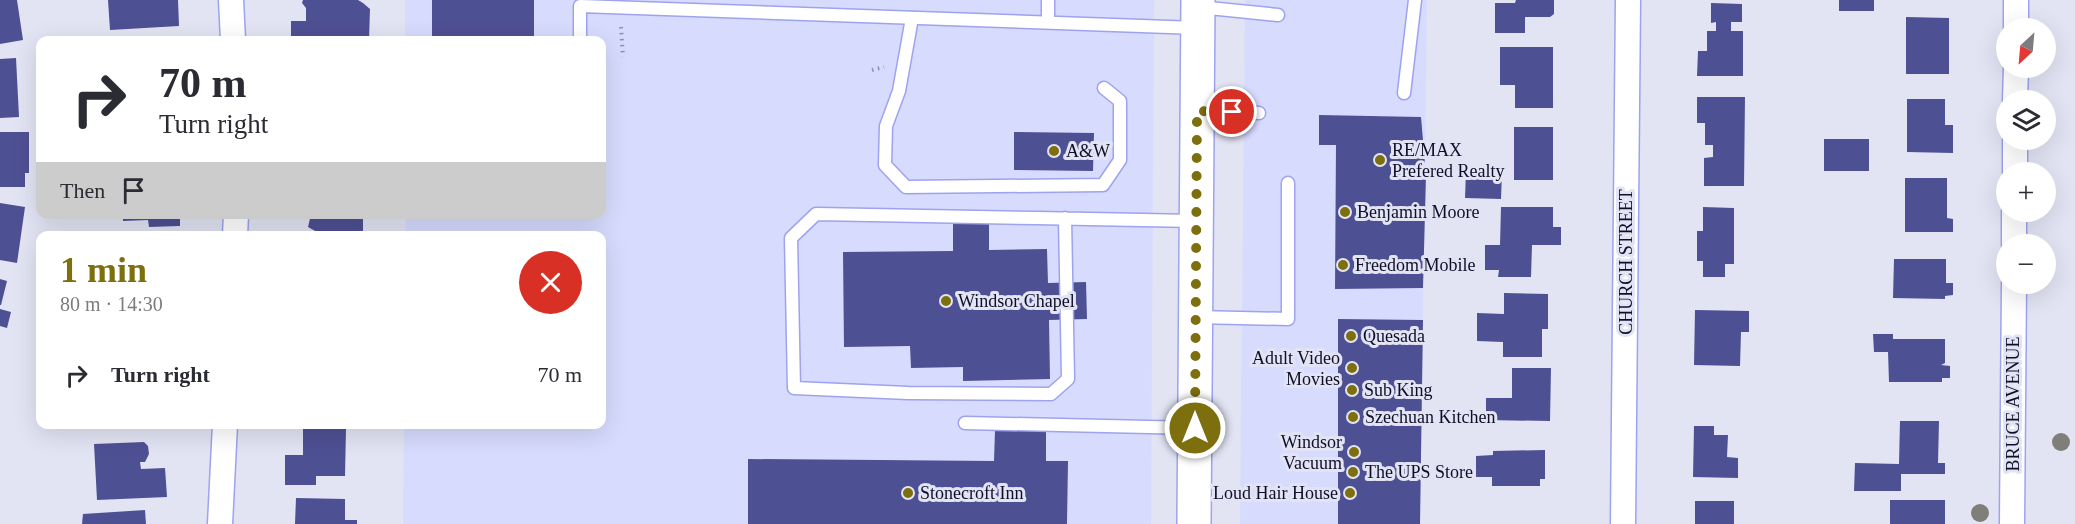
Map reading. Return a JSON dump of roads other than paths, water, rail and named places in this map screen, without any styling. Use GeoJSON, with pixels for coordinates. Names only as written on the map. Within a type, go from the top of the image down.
{"type":"FeatureCollection","features":[{"type":"Feature","properties":{"kind":"main road"},"geometry":{"type":"LineString","coordinates":[[1194,524],[1198,12]]}},
{"type":"Feature","properties":{"kind":"street"},"geometry":{"type":"LineString","coordinates":[[231,0],[233,36]]}},
{"type":"Feature","properties":{"kind":"street","name":"CHURCH STREET"},"geometry":{"type":"LineString","coordinates":[[1623,524],[1628,0]]}},
{"type":"Feature","properties":{"kind":"street"},"geometry":{"type":"LineString","coordinates":[[2016,0],[2016,18]]}},
{"type":"Feature","properties":{"kind":"street","name":"BRUCE AVENUE"},"geometry":{"type":"LineString","coordinates":[[2012,524],[2014,294]]}},
{"type":"Feature","properties":{"kind":"street"},"geometry":{"type":"LineString","coordinates":[[220,524],[225,429]]}},
{"type":"Feature","properties":{"kind":"lane"},"geometry":{"type":"LineString","coordinates":[[1048,0],[1048,22]]}},
{"type":"Feature","properties":{"kind":"lane"},"geometry":{"type":"LineString","coordinates":[[1404,93],[1415,0]]}},
{"type":"Feature","properties":{"kind":"lane"},"geometry":{"type":"LineString","coordinates":[[580,36],[580,6],[1048,22],[1198,12],[1278,15]]}},
{"type":"Feature","properties":{"kind":"lane"},"geometry":{"type":"LineString","coordinates":[[912,18],[899,91],[886,126],[885,165],[906,187],[1103,185],[1120,160],[1120,101],[1104,88]]}},
{"type":"Feature","properties":{"kind":"lane"},"geometry":{"type":"LineString","coordinates":[[1197,111],[1259,113]]}},
{"type":"Feature","properties":{"kind":"lane"},"geometry":{"type":"LineString","coordinates":[[1195,317],[1288,319],[1288,183]]}},
{"type":"Feature","properties":{"kind":"lane"},"geometry":{"type":"LineString","coordinates":[[1065,218],[1068,380],[1051,394],[908,393],[794,388],[791,238],[816,214],[1065,218],[1197,221]]}},
{"type":"Feature","properties":{"kind":"lane"},"geometry":{"type":"LineString","coordinates":[[964,423],[1195,428]]}},
{"type":"Feature","properties":{"kind":"place","name":"A&W"},"geometry":{"type":"Point","coordinates":[1054,151]}},
{"type":"Feature","properties":{"kind":"place","name":"RE/MAX Prefered Realty"},"geometry":{"type":"Point","coordinates":[1380,160]}},
{"type":"Feature","properties":{"kind":"place","name":"Benjamin Moore"},"geometry":{"type":"Point","coordinates":[1345,212]}},
{"type":"Feature","properties":{"kind":"place","name":"Freedom Mobile"},"geometry":{"type":"Point","coordinates":[1343,265]}},
{"type":"Feature","properties":{"kind":"place","name":"Windsor Chapel"},"geometry":{"type":"Point","coordinates":[946,301]}},
{"type":"Feature","properties":{"kind":"place","name":"Quesada"},"geometry":{"type":"Point","coordinates":[1351,336]}},
{"type":"Feature","properties":{"kind":"place","name":"Adult Video Movies"},"geometry":{"type":"Point","coordinates":[1352,368]}},
{"type":"Feature","properties":{"kind":"place","name":"Sub King"},"geometry":{"type":"Point","coordinates":[1352,390]}},
{"type":"Feature","properties":{"kind":"place","name":"Szechuan Kitchen"},"geometry":{"type":"Point","coordinates":[1353,417]}},
{"type":"Feature","properties":{"kind":"place","name":"Windsor Vacuum"},"geometry":{"type":"Point","coordinates":[1354,452]}},
{"type":"Feature","properties":{"kind":"place","name":"The UPS Store"},"geometry":{"type":"Point","coordinates":[1353,472]}},
{"type":"Feature","properties":{"kind":"place","name":"Stonecroft Inn"},"geometry":{"type":"Point","coordinates":[908,493]}},
{"type":"Feature","properties":{"kind":"place","name":"Loud Hair House"},"geometry":{"type":"Point","coordinates":[1350,493]}}]}
